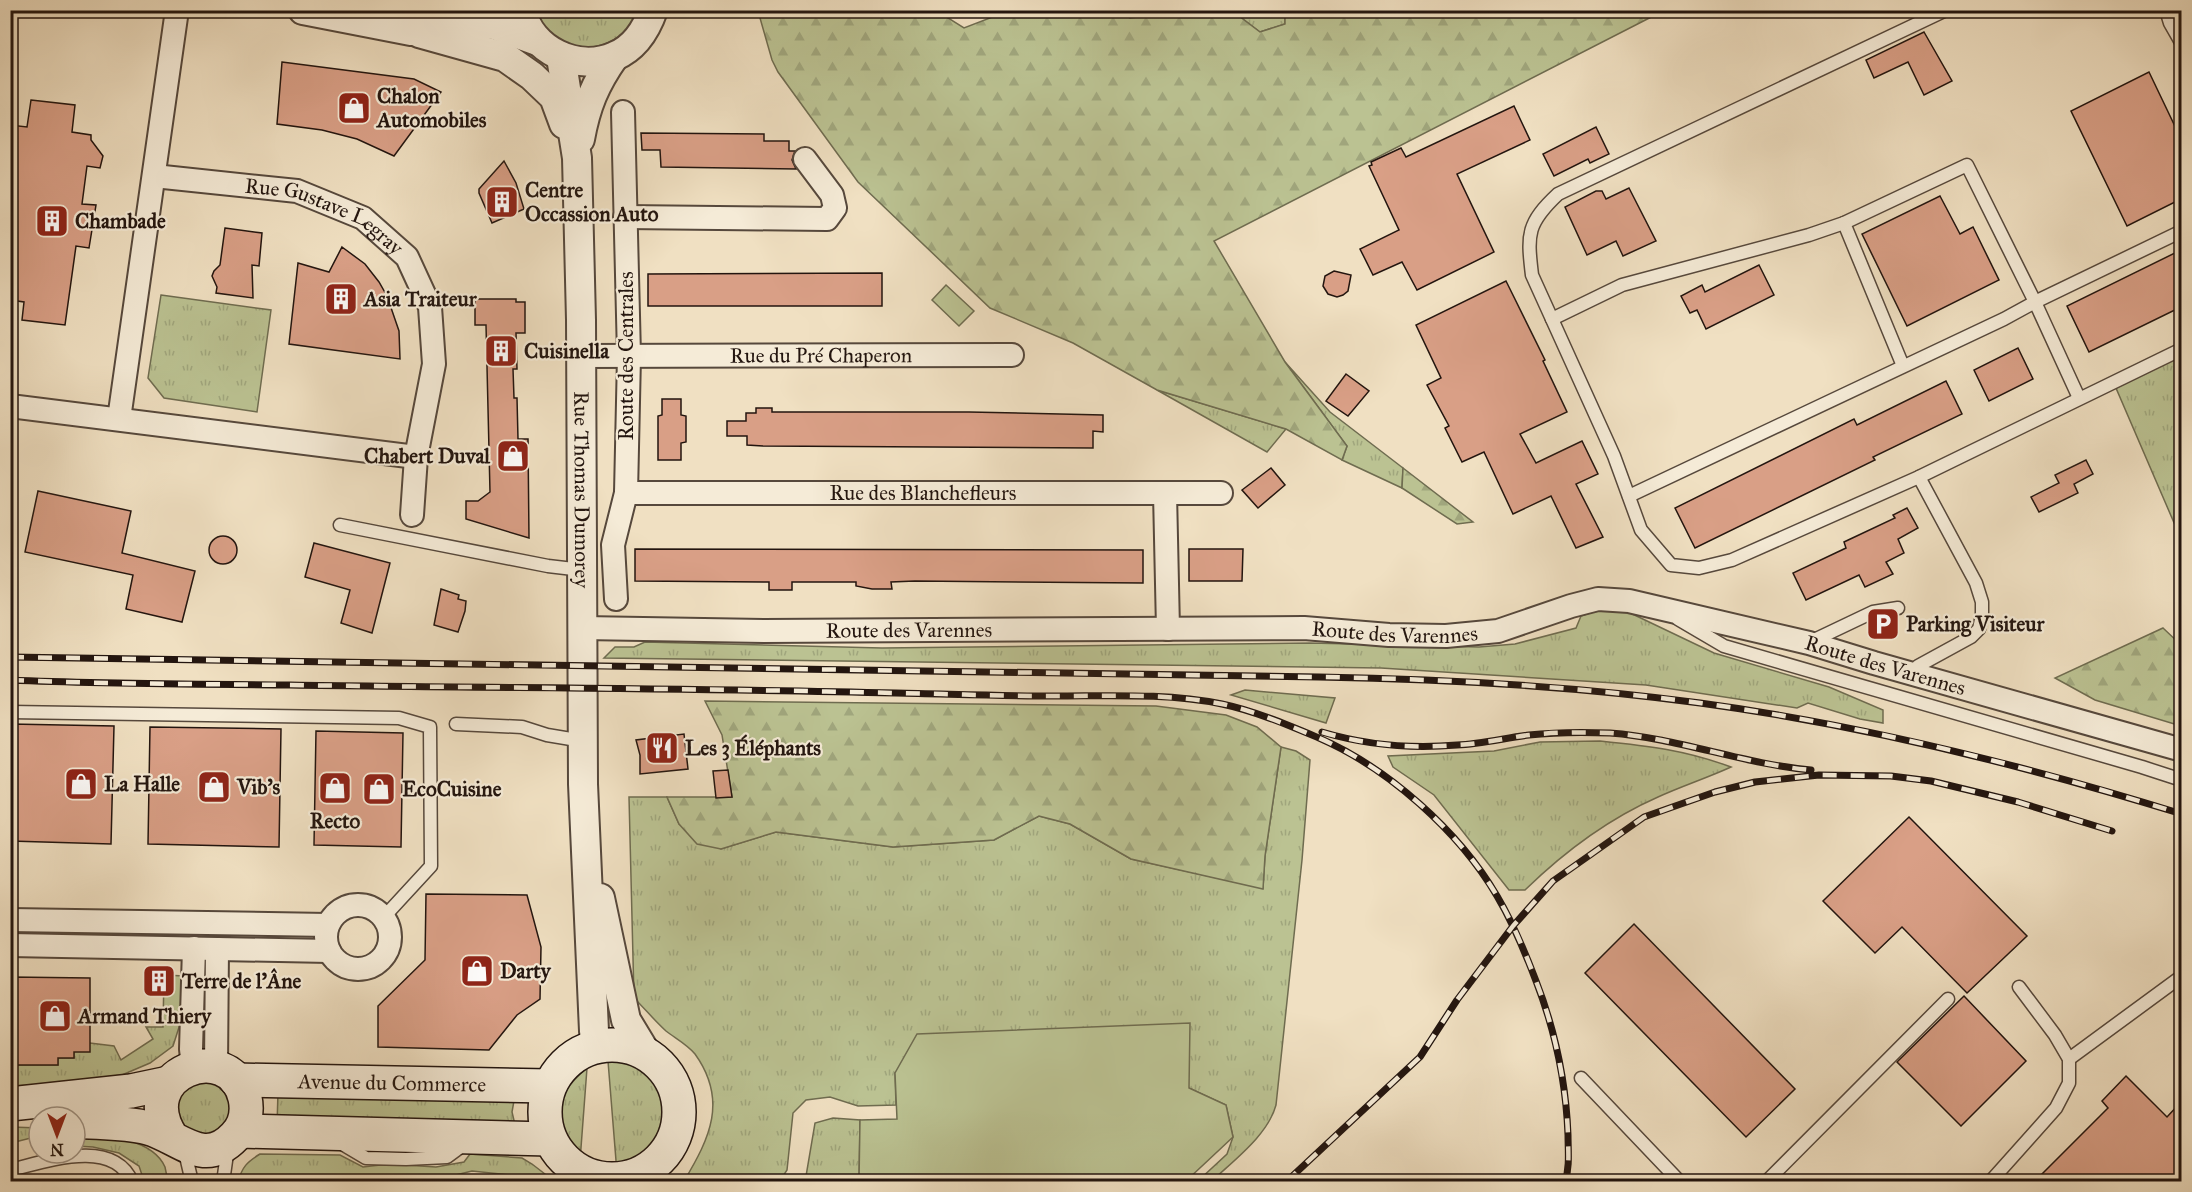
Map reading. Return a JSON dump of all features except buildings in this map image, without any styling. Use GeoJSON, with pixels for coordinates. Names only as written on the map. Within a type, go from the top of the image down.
{"type":"FeatureCollection","features":[{"type":"Feature","properties":{"kind":"main road"},"geometry":{"type":"LineString","coordinates":[[622,1045],[646,1053],[663,1067],[674,1085],[680,1106],[678,1128],[670,1148],[655,1173],[609,1181],[573,1168],[559,1155],[549,1139],[544,1122],[544,1104],[549,1086],[560,1068],[576,1054],[596,1046],[622,1045]]}},
{"type":"Feature","properties":{"kind":"main road"},"geometry":{"type":"LineString","coordinates":[[87,1121],[147,1128],[195,1150],[218,1149],[234,1137],[245,1119],[246,1105],[243,1092],[203,1074],[162,1096],[161,1111],[164,1125],[178,1142]]}},
{"type":"Feature","properties":{"kind":"main road","name":"Avenue du Commerce"},"geometry":{"type":"LineString","coordinates":[[10,1104],[131,1091],[203,1074],[549,1086]]}},
{"type":"Feature","properties":{"kind":"main road"},"geometry":{"type":"LineString","coordinates":[[10,1114],[27,1116]]}},
{"type":"Feature","properties":{"kind":"main road"},"geometry":{"type":"LineString","coordinates":[[234,1137],[329,1134],[549,1139]]}},
{"type":"Feature","properties":{"kind":"street"},"geometry":{"type":"LineString","coordinates":[[118,419],[177,10]]}},
{"type":"Feature","properties":{"kind":"street"},"geometry":{"type":"LineString","coordinates":[[303,10],[411,31],[505,57],[532,76],[554,97],[577,158]]}},
{"type":"Feature","properties":{"kind":"street"},"geometry":{"type":"LineString","coordinates":[[343,18],[382,10]]}},
{"type":"Feature","properties":{"kind":"street"},"geometry":{"type":"LineString","coordinates":[[522,10],[524,21],[537,40]]}},
{"type":"Feature","properties":{"kind":"street"},"geometry":{"type":"LineString","coordinates":[[411,31],[461,21],[494,25],[537,40],[561,57],[588,62],[614,57],[633,44],[647,26],[653,10]]}},
{"type":"Feature","properties":{"kind":"street","name":"Rue Thomas Dumorey"},"geometry":{"type":"LineString","coordinates":[[561,57],[577,158],[581,356],[584,821],[590,975],[596,1046]]}},
{"type":"Feature","properties":{"kind":"street","name":"Rue Thomas Dumorey"},"geometry":{"type":"LineString","coordinates":[[577,158],[584,118],[591,96],[614,57]]}},
{"type":"Feature","properties":{"kind":"street","name":"Route des Centrales"},"geometry":{"type":"LineString","coordinates":[[616,599],[613,545],[626,494],[629,356],[623,112]]}},
{"type":"Feature","properties":{"kind":"street"},"geometry":{"type":"LineString","coordinates":[[625,217],[827,219],[835,208],[832,195],[805,159]]}},
{"type":"Feature","properties":{"kind":"street","name":"Rue Gustave Legray"},"geometry":{"type":"LineString","coordinates":[[154,176],[297,191],[363,218],[407,257],[430,307],[434,364],[416,457],[412,515]]}},
{"type":"Feature","properties":{"kind":"street","name":"Rue du Pré Chaperon"},"geometry":{"type":"LineString","coordinates":[[581,356],[1012,355]]}},
{"type":"Feature","properties":{"kind":"street"},"geometry":{"type":"LineString","coordinates":[[10,406],[416,457]]}},
{"type":"Feature","properties":{"kind":"street"},"geometry":{"type":"LineString","coordinates":[[1165,493],[1168,629]]}},
{"type":"Feature","properties":{"kind":"street","name":"Rue des Blanchefleurs"},"geometry":{"type":"LineString","coordinates":[[626,494],[1221,493]]}},
{"type":"Feature","properties":{"kind":"street","name":"Route des Varennes"},"geometry":{"type":"LineString","coordinates":[[583,628],[764,631],[1304,628],[1389,635],[1446,636],[1498,631],[1598,599],[1629,601],[1809,643],[2181,750]]}},
{"type":"Feature","properties":{"kind":"street","name":"Rue Thomas Dumorey"},"geometry":{"type":"LineString","coordinates":[[584,821],[626,1020],[646,1053]]}},
{"type":"Feature","properties":{"kind":"street"},"geometry":{"type":"LineString","coordinates":[[357,905],[372,908],[384,917],[391,937],[384,957],[376,964],[366,969],[345,967],[329,951],[326,943],[328,925],[340,911],[357,905]]}},
{"type":"Feature","properties":{"kind":"street"},"geometry":{"type":"LineString","coordinates":[[10,920],[328,925]]}},
{"type":"Feature","properties":{"kind":"street"},"geometry":{"type":"LineString","coordinates":[[10,945],[329,951]]}},
{"type":"Feature","properties":{"kind":"street"},"geometry":{"type":"LineString","coordinates":[[194,948],[191,1049],[203,1074]]}},
{"type":"Feature","properties":{"kind":"street"},"geometry":{"type":"LineString","coordinates":[[203,1074],[217,949]]}},
{"type":"Feature","properties":{"kind":"lane"},"geometry":{"type":"LineString","coordinates":[[1946,10],[1558,194],[1540,211],[1531,228],[1528,247],[1532,275],[1614,456],[1641,530],[1671,565],[1699,568],[1732,560],[1919,477],[2181,349]]}},
{"type":"Feature","properties":{"kind":"lane"},"geometry":{"type":"LineString","coordinates":[[2166,10],[2181,44]]}},
{"type":"Feature","properties":{"kind":"lane"},"geometry":{"type":"LineString","coordinates":[[1552,319],[1622,285],[1844,224],[1967,165],[2035,302],[2079,398]]}},
{"type":"Feature","properties":{"kind":"lane"},"geometry":{"type":"LineString","coordinates":[[1844,224],[1903,366]]}},
{"type":"Feature","properties":{"kind":"lane"},"geometry":{"type":"LineString","coordinates":[[1629,496],[2004,319],[2035,302],[2172,238],[2181,231]]}},
{"type":"Feature","properties":{"kind":"lane"},"geometry":{"type":"LineString","coordinates":[[1915,674],[1918,666],[1971,637],[1978,629],[1982,615],[1982,602],[1976,583],[1919,477]]}},
{"type":"Feature","properties":{"kind":"lane"},"geometry":{"type":"LineString","coordinates":[[340,525],[583,571]]}},
{"type":"Feature","properties":{"kind":"lane"},"geometry":{"type":"LineString","coordinates":[[1656,606],[1724,646],[2181,780]]}},
{"type":"Feature","properties":{"kind":"lane"},"geometry":{"type":"LineString","coordinates":[[1809,643],[1873,612],[1898,608]]}},
{"type":"Feature","properties":{"kind":"lane"},"geometry":{"type":"LineString","coordinates":[[10,712],[399,718],[430,727],[431,866],[384,917]]}},
{"type":"Feature","properties":{"kind":"lane"},"geometry":{"type":"LineString","coordinates":[[456,724],[522,727],[547,735],[583,741]]}},
{"type":"Feature","properties":{"kind":"lane"},"geometry":{"type":"LineString","coordinates":[[2069,1059],[2181,976]]}},
{"type":"Feature","properties":{"kind":"lane"},"geometry":{"type":"LineString","coordinates":[[1990,1182],[2056,1108],[2069,1083],[2069,1059],[2055,1035],[2019,987]]}},
{"type":"Feature","properties":{"kind":"lane"},"geometry":{"type":"LineString","coordinates":[[1766,1182],[1947,999]]}},
{"type":"Feature","properties":{"kind":"lane"},"geometry":{"type":"LineString","coordinates":[[1581,1078],[1680,1182]]}},
{"type":"Feature","properties":{"kind":"lane"},"geometry":{"type":"LineString","coordinates":[[223,1182],[234,1137]]}},
{"type":"Feature","properties":{"kind":"lane"},"geometry":{"type":"LineString","coordinates":[[178,1142],[192,1182]]}},
{"type":"Feature","properties":{"kind":"lane"},"geometry":{"type":"LineString","coordinates":[[10,1170],[86,1155],[112,1161],[123,1168],[132,1182]]}},
{"type":"Feature","properties":{"kind":"green space"},"geometry":{"type":"Polygon","coordinates":[[[532,11],[638,11],[632,23],[613,40],[602,45],[576,47],[564,44],[552,37],[532,11]]]}},
{"type":"Feature","properties":{"kind":"green space"},"geometry":{"type":"Polygon","coordinates":[[[758,11],[887,13],[888,11],[937,11],[964,28],[1008,11],[1117,11],[1130,18],[1170,13],[1171,11],[1236,11],[1260,32],[1285,24],[1285,11],[1663,11],[1214,241],[1285,362],[1347,446],[1342,460],[1286,429],[1157,390],[1073,343],[990,308],[858,182],[778,72],[772,60],[758,11]]]}},
{"type":"Feature","properties":{"kind":"green space"},"geometry":{"type":"Polygon","coordinates":[[[1117,11],[1171,11],[1170,13],[1130,18],[1117,11]]]}},
{"type":"Feature","properties":{"kind":"green space"},"geometry":{"type":"Polygon","coordinates":[[[1236,11],[1285,11],[1285,24],[1260,32],[1236,11]]]}},
{"type":"Feature","properties":{"kind":"green space"},"geometry":{"type":"Polygon","coordinates":[[[946,285],[974,311],[959,326],[932,300],[946,285]]]}},
{"type":"Feature","properties":{"kind":"green space"},"geometry":{"type":"Polygon","coordinates":[[[161,295],[271,310],[257,412],[164,398],[148,378],[161,295]]]}},
{"type":"Feature","properties":{"kind":"green space"},"geometry":{"type":"Polygon","coordinates":[[[2181,356],[2181,539],[2116,388],[2181,356]]]}},
{"type":"Feature","properties":{"kind":"green space"},"geometry":{"type":"Polygon","coordinates":[[[1285,362],[1330,412],[1403,468],[1402,488],[1342,460],[1347,446],[1285,362]]]}},
{"type":"Feature","properties":{"kind":"green space"},"geometry":{"type":"Polygon","coordinates":[[[1157,390],[1286,429],[1267,452],[1157,390]]]}},
{"type":"Feature","properties":{"kind":"green space"},"geometry":{"type":"Polygon","coordinates":[[[1403,468],[1473,522],[1457,524],[1402,488],[1403,468]]]}},
{"type":"Feature","properties":{"kind":"green space"},"geometry":{"type":"Polygon","coordinates":[[[1624,610],[1714,653],[1829,687],[1883,710],[1883,723],[1860,719],[1808,703],[1797,708],[1646,685],[1381,668],[604,658],[615,647],[634,647],[645,642],[882,648],[1310,643],[1479,647],[1515,644],[1576,628],[1581,616],[1595,611],[1624,610]]]}},
{"type":"Feature","properties":{"kind":"green space"},"geometry":{"type":"Polygon","coordinates":[[[2163,628],[2181,645],[2181,726],[2095,700],[2055,678],[2163,628]]]}},
{"type":"Feature","properties":{"kind":"green space"},"geometry":{"type":"Polygon","coordinates":[[[1245,690],[1335,698],[1326,723],[1231,695],[1245,690]]]}},
{"type":"Feature","properties":{"kind":"green space"},"geometry":{"type":"Polygon","coordinates":[[[705,701],[1156,706],[1226,715],[1257,727],[1281,747],[1265,856],[1263,889],[1131,859],[1070,824],[1039,816],[994,840],[893,847],[776,832],[721,849],[697,844],[679,824],[667,797],[732,797],[722,735],[705,701]]]}},
{"type":"Feature","properties":{"kind":"green space"},"geometry":{"type":"Polygon","coordinates":[[[1600,741],[1698,756],[1731,767],[1658,797],[1622,815],[1571,850],[1525,890],[1509,890],[1434,795],[1393,767],[1388,756],[1494,751],[1540,742],[1600,741]]]}},
{"type":"Feature","properties":{"kind":"green space"},"geometry":{"type":"Polygon","coordinates":[[[1281,747],[1296,751],[1310,760],[1302,860],[1276,1105],[1266,1127],[1258,1137],[1212,1181],[1198,1181],[1227,1154],[1233,1137],[1226,1105],[1189,1088],[895,1073],[896,1105],[858,1106],[830,1097],[806,1100],[793,1113],[787,1170],[780,1181],[684,1181],[708,1134],[712,1119],[711,1087],[695,1054],[666,1031],[634,998],[629,797],[667,797],[679,824],[721,849],[776,832],[893,847],[994,840],[1039,816],[1070,824],[1131,859],[1263,888],[1265,856],[1281,747]]]}},
{"type":"Feature","properties":{"kind":"green space"},"geometry":{"type":"Polygon","coordinates":[[[164,975],[184,976],[181,1021],[173,1046],[150,1063],[122,1075],[11,1086],[11,1065],[58,1065],[58,1058],[74,1058],[74,1052],[90,1043],[114,1046],[121,1060],[153,1039],[146,1027],[163,1027],[164,975]]]}},
{"type":"Feature","properties":{"kind":"green space"},"geometry":{"type":"Polygon","coordinates":[[[1190,1023],[1189,1088],[1226,1105],[1233,1137],[1186,1181],[859,1181],[860,1120],[897,1119],[895,1073],[917,1034],[1190,1023]]]}},
{"type":"Feature","properties":{"kind":"green space"},"geometry":{"type":"Polygon","coordinates":[[[626,1060],[646,1072],[656,1082],[667,1104],[670,1126],[663,1147],[655,1156],[638,1166],[617,1173],[608,1061],[626,1060]]]}},
{"type":"Feature","properties":{"kind":"green space"},"geometry":{"type":"Polygon","coordinates":[[[587,1068],[580,1161],[564,1135],[558,1112],[566,1091],[587,1068]]]}},
{"type":"Feature","properties":{"kind":"green space"},"geometry":{"type":"Polygon","coordinates":[[[216,1079],[232,1102],[230,1120],[207,1137],[181,1129],[174,1094],[180,1085],[216,1079]]]}},
{"type":"Feature","properties":{"kind":"green space"},"geometry":{"type":"Polygon","coordinates":[[[278,1091],[515,1095],[512,1112],[516,1129],[277,1127],[278,1091]]]}},
{"type":"Feature","properties":{"kind":"green space"},"geometry":{"type":"Polygon","coordinates":[[[833,1118],[860,1120],[859,1181],[805,1182],[815,1123],[833,1118]]]}},
{"type":"Feature","properties":{"kind":"green space"},"geometry":{"type":"Polygon","coordinates":[[[11,1127],[27,1128],[27,1139],[11,1143],[11,1127]]]}},
{"type":"Feature","properties":{"kind":"green space"},"geometry":{"type":"Polygon","coordinates":[[[87,1133],[125,1139],[138,1144],[159,1157],[165,1167],[168,1181],[144,1181],[139,1166],[119,1153],[87,1147],[87,1133]]]}},
{"type":"Feature","properties":{"kind":"green space"},"geometry":{"type":"Polygon","coordinates":[[[260,1154],[340,1155],[363,1167],[389,1164],[436,1167],[464,1162],[470,1154],[522,1158],[554,1181],[530,1181],[511,1175],[472,1171],[427,1182],[238,1182],[246,1165],[260,1154]]]}},
{"type":"Feature","properties":{"kind":"railway"},"geometry":{"type":"LineString","coordinates":[[10,657],[1319,677],[1510,684],[1653,697],[1822,723],[2003,763],[2182,814]]}},
{"type":"Feature","properties":{"kind":"railway"},"geometry":{"type":"LineString","coordinates":[[10,680],[150,684],[1139,696],[1201,700],[1259,714],[1345,751],[1396,784],[1442,825],[1463,848],[1497,896],[1532,970],[1554,1038],[1567,1115],[1568,1170],[1565,1182]]}},
{"type":"Feature","properties":{"kind":"railway"},"geometry":{"type":"LineString","coordinates":[[1322,732],[1372,743],[1423,746],[1466,744],[1549,733],[1610,733],[1661,740],[1760,762],[1811,770]]}},
{"type":"Feature","properties":{"kind":"railway"},"geometry":{"type":"LineString","coordinates":[[1286,1182],[1420,1057],[1457,1000],[1513,926],[1553,881],[1644,817],[1715,792],[1755,782],[1819,775],[1891,776],[1931,781],[2018,802],[2112,831]]}},
{"type":"Feature","properties":{"kind":"place","name":"Chalon Automobiles"},"geometry":{"type":"Point","coordinates":[354,108]}},
{"type":"Feature","properties":{"kind":"place","name":"Centre Occassion Auto"},"geometry":{"type":"Point","coordinates":[502,202]}},
{"type":"Feature","properties":{"kind":"place","name":"Chambade"},"geometry":{"type":"Point","coordinates":[52,221]}},
{"type":"Feature","properties":{"kind":"place","name":"Asia Traiteur"},"geometry":{"type":"Point","coordinates":[341,299]}},
{"type":"Feature","properties":{"kind":"place","name":"Cuisinella"},"geometry":{"type":"Point","coordinates":[501,351]}},
{"type":"Feature","properties":{"kind":"place","name":"Chabert Duval"},"geometry":{"type":"Point","coordinates":[513,456]}},
{"type":"Feature","properties":{"kind":"place","name":"Parking Visiteur"},"geometry":{"type":"Point","coordinates":[1883,624]}},
{"type":"Feature","properties":{"kind":"place","name":"Les 3 Éléphants"},"geometry":{"type":"Point","coordinates":[662,748]}},
{"type":"Feature","properties":{"kind":"place","name":"La Halle"},"geometry":{"type":"Point","coordinates":[81,784]}},
{"type":"Feature","properties":{"kind":"place","name":"Vib's"},"geometry":{"type":"Point","coordinates":[214,787]}},
{"type":"Feature","properties":{"kind":"place","name":"Recto"},"geometry":{"type":"Point","coordinates":[335,788]}},
{"type":"Feature","properties":{"kind":"place","name":"EcoCuisine"},"geometry":{"type":"Point","coordinates":[379,789]}},
{"type":"Feature","properties":{"kind":"place","name":"Darty"},"geometry":{"type":"Point","coordinates":[477,971]}},
{"type":"Feature","properties":{"kind":"place","name":"Terre de l'Âne"},"geometry":{"type":"Point","coordinates":[159,981]}},
{"type":"Feature","properties":{"kind":"place","name":"Armand Thiery"},"geometry":{"type":"Point","coordinates":[55,1016]}}]}
